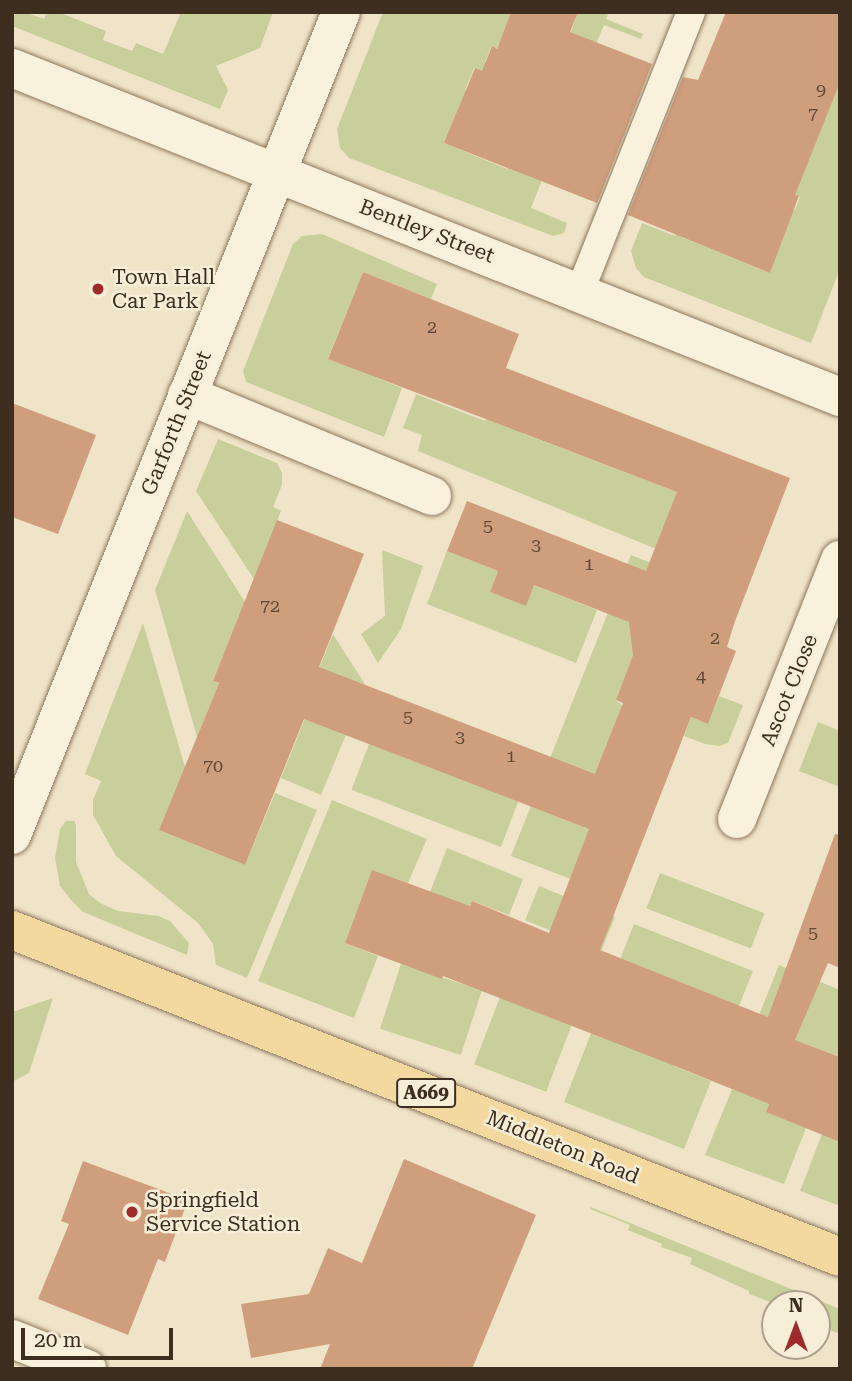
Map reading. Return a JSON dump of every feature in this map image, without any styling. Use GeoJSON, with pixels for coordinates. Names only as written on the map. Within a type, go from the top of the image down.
{"type":"FeatureCollection","features":[{"type":"Feature","properties":{"kind":"main road","name":"Middleton Road"},"geometry":{"type":"LineString","coordinates":[[12,930],[840,1257]]}},
{"type":"Feature","properties":{"kind":"street","name":"Garforth Street"},"geometry":{"type":"LineString","coordinates":[[12,835],[341,12]]}},
{"type":"Feature","properties":{"kind":"street","name":"Bentley Street"},"geometry":{"type":"LineString","coordinates":[[12,68],[580,291],[840,397]]}},
{"type":"Feature","properties":{"kind":"street"},"geometry":{"type":"LineString","coordinates":[[187,395],[432,496]]}},
{"type":"Feature","properties":{"kind":"street","name":"Ascot Close"},"geometry":{"type":"LineString","coordinates":[[737,819],[840,560]]}},
{"type":"Feature","properties":{"kind":"street"},"geometry":{"type":"LineString","coordinates":[[12,1339],[87,1369]]}},
{"type":"Feature","properties":{"kind":"lane"},"geometry":{"type":"LineString","coordinates":[[580,291],[691,12]]}},
{"type":"Feature","properties":{"kind":"green space"},"geometry":{"type":"Polygon","coordinates":[[[12,12],[24,12],[44,19],[47,12],[58,12],[106,31],[103,40],[132,51],[136,43],[163,54],[181,12],[273,12],[260,48],[216,66],[228,90],[220,109],[12,26],[12,12]]]}},
{"type":"Feature","properties":{"kind":"green space"},"geometry":{"type":"Polygon","coordinates":[[[383,12],[511,12],[497,49],[491,47],[485,62],[515,75],[564,50],[578,12],[609,12],[606,19],[643,34],[641,39],[604,25],[582,78],[531,208],[567,223],[564,233],[553,236],[349,158],[340,148],[337,129],[383,12]],[[474,68],[465,90],[468,97],[444,143],[507,169],[537,94],[474,68]]]}},
{"type":"Feature","properties":{"kind":"green space"},"geometry":{"type":"Polygon","coordinates":[[[840,62],[840,269],[811,343],[644,277],[636,268],[631,251],[642,223],[675,236],[707,158],[840,62]],[[762,182],[691,211],[681,237],[770,273],[790,208],[795,210],[800,197],[762,182]]]}},
{"type":"Feature","properties":{"kind":"green space"},"geometry":{"type":"Polygon","coordinates":[[[322,234],[437,284],[431,299],[363,272],[328,358],[402,388],[384,437],[246,382],[243,371],[293,244],[302,236],[322,234]]]}},
{"type":"Feature","properties":{"kind":"green space"},"geometry":{"type":"Polygon","coordinates":[[[505,370],[543,383],[524,434],[677,492],[700,567],[418,451],[422,435],[403,428],[416,394],[485,421],[505,370]]]}},
{"type":"Feature","properties":{"kind":"green space"},"geometry":{"type":"Polygon","coordinates":[[[218,439],[277,463],[282,473],[282,485],[273,507],[281,511],[254,579],[196,491],[218,439]]]}},
{"type":"Feature","properties":{"kind":"green space"},"geometry":{"type":"Polygon","coordinates":[[[187,511],[245,602],[213,681],[219,683],[197,737],[155,590],[187,511]]]}},
{"type":"Feature","properties":{"kind":"green space"},"geometry":{"type":"Polygon","coordinates":[[[382,550],[423,566],[401,629],[378,663],[361,634],[385,616],[382,550]]]}},
{"type":"Feature","properties":{"kind":"green space"},"geometry":{"type":"Polygon","coordinates":[[[447,551],[498,571],[490,592],[525,605],[534,585],[597,610],[576,663],[427,604],[447,551]]]}},
{"type":"Feature","properties":{"kind":"green space"},"geometry":{"type":"Polygon","coordinates":[[[631,555],[666,569],[616,700],[634,716],[576,865],[626,884],[620,898],[511,856],[631,555]]]}},
{"type":"Feature","properties":{"kind":"green space"},"geometry":{"type":"Polygon","coordinates":[[[143,623],[185,767],[159,830],[245,865],[275,793],[317,810],[247,978],[216,965],[213,944],[198,923],[116,856],[93,815],[93,800],[101,781],[85,774],[143,623]]]}},
{"type":"Feature","properties":{"kind":"green space"},"geometry":{"type":"Polygon","coordinates":[[[333,634],[366,686],[321,795],[281,778],[305,718],[300,715],[333,634]]]}},
{"type":"Feature","properties":{"kind":"green space"},"geometry":{"type":"Polygon","coordinates":[[[719,696],[743,705],[728,743],[720,746],[705,744],[684,736],[691,717],[708,724],[719,696]]]}},
{"type":"Feature","properties":{"kind":"green space"},"geometry":{"type":"Polygon","coordinates":[[[818,722],[840,731],[840,787],[799,771],[818,722]]]}},
{"type":"Feature","properties":{"kind":"green space"},"geometry":{"type":"Polygon","coordinates":[[[369,744],[518,801],[501,847],[351,790],[369,744]]]}},
{"type":"Feature","properties":{"kind":"green space"},"geometry":{"type":"Polygon","coordinates":[[[332,800],[427,839],[408,883],[372,871],[345,943],[378,956],[354,1018],[258,981],[332,800]]]}},
{"type":"Feature","properties":{"kind":"green space"},"geometry":{"type":"Polygon","coordinates":[[[66,821],[74,821],[76,825],[76,862],[89,894],[100,903],[118,911],[158,916],[170,921],[189,943],[187,955],[83,912],[71,900],[60,886],[55,858],[60,829],[66,821]]]}},
{"type":"Feature","properties":{"kind":"green space"},"geometry":{"type":"Polygon","coordinates":[[[447,848],[523,879],[509,915],[472,901],[470,906],[430,892],[447,848]]]}},
{"type":"Feature","properties":{"kind":"green space"},"geometry":{"type":"Polygon","coordinates":[[[660,873],[765,913],[751,949],[646,908],[660,873]]]}},
{"type":"Feature","properties":{"kind":"green space"},"geometry":{"type":"Polygon","coordinates":[[[539,886],[615,917],[601,951],[525,920],[539,886]]]}},
{"type":"Feature","properties":{"kind":"green space"},"geometry":{"type":"Polygon","coordinates":[[[634,924],[753,971],[739,1006],[703,993],[674,1066],[711,1081],[684,1149],[564,1102],[634,924]]]}},
{"type":"Feature","properties":{"kind":"green space"},"geometry":{"type":"Polygon","coordinates":[[[401,964],[482,990],[461,1055],[380,1029],[401,964]]]}},
{"type":"Feature","properties":{"kind":"green space"},"geometry":{"type":"Polygon","coordinates":[[[779,965],[840,990],[838,1056],[795,1040],[799,1030],[759,1015],[779,965]]]}},
{"type":"Feature","properties":{"kind":"green space"},"geometry":{"type":"Polygon","coordinates":[[[500,997],[572,1025],[546,1092],[474,1064],[500,997]]]}},
{"type":"Feature","properties":{"kind":"green space"},"geometry":{"type":"Polygon","coordinates":[[[53,998],[29,1073],[12,1082],[12,1012],[53,998]]]}},
{"type":"Feature","properties":{"kind":"green space"},"geometry":{"type":"Polygon","coordinates":[[[732,1089],[769,1104],[767,1112],[806,1128],[784,1184],[705,1155],[732,1089]]]}},
{"type":"Feature","properties":{"kind":"green space"},"geometry":{"type":"Polygon","coordinates":[[[822,1134],[840,1141],[840,1206],[800,1191],[822,1134]]]}},
{"type":"Feature","properties":{"kind":"green space"},"geometry":{"type":"Polygon","coordinates":[[[591,1207],[794,1290],[761,1290],[761,1299],[749,1294],[749,1291],[690,1264],[692,1258],[661,1247],[662,1244],[628,1230],[630,1225],[590,1209],[591,1207]]]}},
{"type":"Feature","properties":{"kind":"green space"},"geometry":{"type":"Polygon","coordinates":[[[831,1305],[840,1309],[840,1334],[831,1330],[831,1305]]]}},
{"type":"Feature","properties":{"kind":"building"},"geometry":{"type":"Polygon","coordinates":[[[511,12],[578,12],[570,32],[652,64],[597,203],[444,143],[475,68],[482,71],[492,46],[497,49],[511,12]]]}},
{"type":"Feature","properties":{"kind":"building"},"geometry":{"type":"Polygon","coordinates":[[[726,12],[840,12],[840,82],[795,195],[799,196],[770,273],[628,215],[683,77],[698,80],[726,12]]]}},
{"type":"Feature","properties":{"kind":"building"},"geometry":{"type":"Polygon","coordinates":[[[363,272],[519,334],[506,368],[790,478],[734,624],[727,647],[736,651],[708,724],[691,717],[600,950],[768,1017],[835,834],[840,835],[840,968],[828,963],[795,1040],[840,1057],[840,1142],[766,1112],[769,1104],[675,1066],[443,976],[442,979],[345,943],[372,870],[470,906],[472,901],[549,933],[589,829],[304,719],[245,865],[159,830],[219,683],[213,681],[277,520],[364,554],[319,667],[595,774],[623,703],[616,700],[633,655],[629,622],[534,585],[526,606],[490,592],[498,571],[447,551],[467,501],[646,571],[677,492],[328,359],[363,272]]]}},
{"type":"Feature","properties":{"kind":"building"},"geometry":{"type":"Polygon","coordinates":[[[12,403],[96,435],[58,534],[12,517],[12,403]]]}},
{"type":"Feature","properties":{"kind":"building"},"geometry":{"type":"Polygon","coordinates":[[[404,1159],[536,1215],[472,1369],[320,1369],[330,1344],[251,1358],[241,1304],[309,1294],[328,1248],[362,1263],[404,1159]]]}},
{"type":"Feature","properties":{"kind":"building"},"geometry":{"type":"Polygon","coordinates":[[[83,1161],[188,1200],[165,1262],[158,1259],[128,1335],[38,1299],[69,1224],[61,1221],[83,1161]]]}},
{"type":"Feature","properties":{"kind":"place","name":"Town Hall Car Park"},"geometry":{"type":"Point","coordinates":[98,289]}},
{"type":"Feature","properties":{"kind":"place","name":"Springfield Service Station"},"geometry":{"type":"Point","coordinates":[132,1212]}}]}
